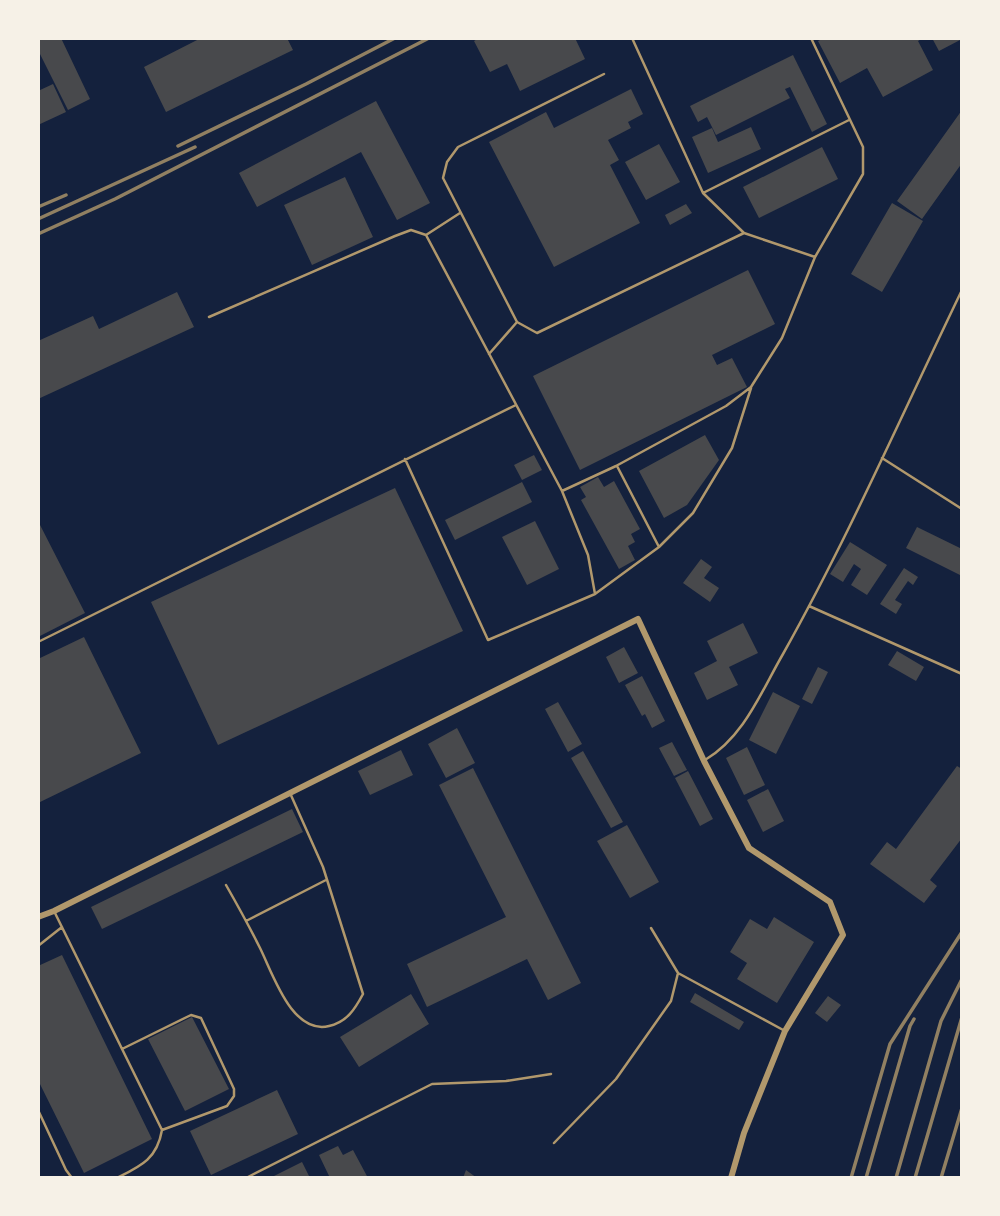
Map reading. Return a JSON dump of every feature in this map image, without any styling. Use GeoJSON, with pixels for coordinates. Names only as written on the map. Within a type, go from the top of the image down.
{"type":"FeatureCollection","features":[{"type":"Feature","properties":{"kind":"street"},"geometry":{"type":"LineString","coordinates":[[38,917],[638,619],[704,761],[749,848],[830,902],[843,934],[785,1031],[744,1133],[731,1178]]}},
{"type":"Feature","properties":{"kind":"lane"},"geometry":{"type":"LineString","coordinates":[[632,38],[703,193],[744,233],[815,257]]}},
{"type":"Feature","properties":{"kind":"lane"},"geometry":{"type":"LineString","coordinates":[[405,459],[488,640],[595,594],[659,547],[694,513],[732,448],[751,387],[782,338],[815,257],[863,174],[863,147],[811,38]]}},
{"type":"Feature","properties":{"kind":"lane"},"geometry":{"type":"LineString","coordinates":[[604,74],[458,147],[447,162],[443,178],[517,322],[537,333],[744,233]]}},
{"type":"Feature","properties":{"kind":"lane"},"geometry":{"type":"LineString","coordinates":[[703,193],[849,120]]}},
{"type":"Feature","properties":{"kind":"lane"},"geometry":{"type":"LineString","coordinates":[[426,235],[460,213]]}},
{"type":"Feature","properties":{"kind":"lane"},"geometry":{"type":"LineString","coordinates":[[209,317],[395,236],[411,230],[426,235],[562,491],[588,555],[595,594]]}},
{"type":"Feature","properties":{"kind":"lane"},"geometry":{"type":"LineString","coordinates":[[704,761],[721,751],[740,729],[810,606],[961,290]]}},
{"type":"Feature","properties":{"kind":"lane"},"geometry":{"type":"LineString","coordinates":[[489,354],[517,322]]}},
{"type":"Feature","properties":{"kind":"lane"},"geometry":{"type":"LineString","coordinates":[[562,491],[617,466],[726,406],[751,387]]}},
{"type":"Feature","properties":{"kind":"lane"},"geometry":{"type":"LineString","coordinates":[[38,642],[516,405]]}},
{"type":"Feature","properties":{"kind":"lane"},"geometry":{"type":"LineString","coordinates":[[882,458],[961,509]]}},
{"type":"Feature","properties":{"kind":"lane"},"geometry":{"type":"LineString","coordinates":[[617,466],[659,547]]}},
{"type":"Feature","properties":{"kind":"lane"},"geometry":{"type":"LineString","coordinates":[[810,606],[961,674]]}},
{"type":"Feature","properties":{"kind":"lane"},"geometry":{"type":"LineString","coordinates":[[226,885],[289,1007],[306,1023],[320,1028],[337,1024],[354,1012],[363,994],[324,867],[290,793]]}},
{"type":"Feature","properties":{"kind":"lane"},"geometry":{"type":"LineString","coordinates":[[246,921],[326,880]]}},
{"type":"Feature","properties":{"kind":"lane"},"geometry":{"type":"LineString","coordinates":[[54,911],[162,1130],[154,1153],[140,1166],[117,1178]]}},
{"type":"Feature","properties":{"kind":"lane"},"geometry":{"type":"LineString","coordinates":[[38,946],[62,927]]}},
{"type":"Feature","properties":{"kind":"lane"},"geometry":{"type":"LineString","coordinates":[[651,928],[678,973],[785,1031]]}},
{"type":"Feature","properties":{"kind":"lane"},"geometry":{"type":"LineString","coordinates":[[554,1143],[616,1079],[671,1001],[678,973]]}},
{"type":"Feature","properties":{"kind":"lane"},"geometry":{"type":"LineString","coordinates":[[122,1049],[191,1014],[201,1018],[234,1089],[234,1096],[227,1105],[162,1130]]}},
{"type":"Feature","properties":{"kind":"lane"},"geometry":{"type":"LineString","coordinates":[[246,1178],[432,1084],[506,1081],[551,1074]]}},
{"type":"Feature","properties":{"kind":"lane"},"geometry":{"type":"LineString","coordinates":[[38,1110],[72,1178]]}},
{"type":"Feature","properties":{"kind":"building"},"geometry":{"type":"Polygon","coordinates":[[[38,38],[61,38],[90,99],[68,110],[38,50],[38,38]]]}},
{"type":"Feature","properties":{"kind":"building"},"geometry":{"type":"Polygon","coordinates":[[[201,38],[287,38],[293,50],[166,112],[144,67],[201,38]]]}},
{"type":"Feature","properties":{"kind":"building"},"geometry":{"type":"Polygon","coordinates":[[[479,38],[575,38],[585,59],[520,91],[507,64],[490,72],[474,41],[479,38]]]}},
{"type":"Feature","properties":{"kind":"building"},"geometry":{"type":"Polygon","coordinates":[[[824,38],[923,38],[918,41],[933,70],[883,97],[867,68],[840,83],[818,41],[824,38]]]}},
{"type":"Feature","properties":{"kind":"building"},"geometry":{"type":"Polygon","coordinates":[[[932,38],[962,38],[962,39],[939,51],[932,38]]]}},
{"type":"Feature","properties":{"kind":"building"},"geometry":{"type":"Polygon","coordinates":[[[793,55],[827,124],[812,132],[790,87],[785,89],[790,98],[716,135],[707,117],[698,122],[690,106],[793,55]]]}},
{"type":"Feature","properties":{"kind":"building"},"geometry":{"type":"Polygon","coordinates":[[[53,84],[66,112],[38,125],[38,91],[53,84]]]}},
{"type":"Feature","properties":{"kind":"building"},"geometry":{"type":"Polygon","coordinates":[[[631,89],[643,114],[628,122],[631,128],[608,140],[619,160],[610,165],[640,223],[554,267],[489,142],[546,112],[554,128],[631,89]]]}},
{"type":"Feature","properties":{"kind":"building"},"geometry":{"type":"Polygon","coordinates":[[[376,101],[430,203],[397,220],[361,152],[257,207],[239,173],[376,101]]]}},
{"type":"Feature","properties":{"kind":"building"},"geometry":{"type":"Polygon","coordinates":[[[962,110],[962,163],[922,219],[897,201],[962,110]]]}},
{"type":"Feature","properties":{"kind":"building"},"geometry":{"type":"Polygon","coordinates":[[[751,127],[761,149],[708,173],[692,137],[712,128],[718,142],[751,127]]]}},
{"type":"Feature","properties":{"kind":"building"},"geometry":{"type":"Polygon","coordinates":[[[659,144],[680,182],[646,200],[625,162],[659,144]]]}},
{"type":"Feature","properties":{"kind":"building"},"geometry":{"type":"Polygon","coordinates":[[[822,147],[838,179],[759,218],[743,187],[822,147]]]}},
{"type":"Feature","properties":{"kind":"building"},"geometry":{"type":"Polygon","coordinates":[[[345,177],[373,237],[312,265],[284,205],[345,177]]]}},
{"type":"Feature","properties":{"kind":"building"},"geometry":{"type":"Polygon","coordinates":[[[892,203],[923,221],[882,292],[851,274],[892,203]]]}},
{"type":"Feature","properties":{"kind":"building"},"geometry":{"type":"Polygon","coordinates":[[[686,204],[692,213],[670,225],[665,215],[686,204]]]}},
{"type":"Feature","properties":{"kind":"building"},"geometry":{"type":"Polygon","coordinates":[[[748,270],[775,324],[712,355],[717,365],[732,358],[747,387],[580,470],[533,376],[748,270]]]}},
{"type":"Feature","properties":{"kind":"building"},"geometry":{"type":"Polygon","coordinates":[[[177,292],[194,327],[38,399],[38,341],[93,316],[99,329],[177,292]]]}},
{"type":"Feature","properties":{"kind":"building"},"geometry":{"type":"Polygon","coordinates":[[[705,435],[719,460],[687,505],[664,518],[639,471],[705,435]]]}},
{"type":"Feature","properties":{"kind":"building"},"geometry":{"type":"Polygon","coordinates":[[[534,455],[542,470],[522,480],[514,465],[534,455]]]}},
{"type":"Feature","properties":{"kind":"building"},"geometry":{"type":"Polygon","coordinates":[[[598,477],[604,487],[614,481],[640,529],[631,534],[635,542],[628,546],[635,560],[619,569],[581,500],[586,497],[580,487],[598,477]]]}},
{"type":"Feature","properties":{"kind":"building"},"geometry":{"type":"Polygon","coordinates":[[[522,482],[532,502],[455,540],[445,520],[522,482]]]}},
{"type":"Feature","properties":{"kind":"building"},"geometry":{"type":"Polygon","coordinates":[[[395,488],[463,631],[218,745],[151,602],[395,488]]]}},
{"type":"Feature","properties":{"kind":"building"},"geometry":{"type":"Polygon","coordinates":[[[38,521],[85,613],[38,637],[38,521]]]}},
{"type":"Feature","properties":{"kind":"building"},"geometry":{"type":"Polygon","coordinates":[[[535,521],[559,569],[527,585],[502,537],[535,521]]]}},
{"type":"Feature","properties":{"kind":"building"},"geometry":{"type":"Polygon","coordinates":[[[917,527],[962,549],[962,576],[906,548],[917,527]]]}},
{"type":"Feature","properties":{"kind":"building"},"geometry":{"type":"Polygon","coordinates":[[[850,542],[887,565],[867,595],[851,585],[861,569],[854,564],[843,582],[830,574],[850,542]]]}},
{"type":"Feature","properties":{"kind":"building"},"geometry":{"type":"Polygon","coordinates":[[[701,559],[712,567],[704,578],[719,588],[710,602],[683,583],[701,559]]]}},
{"type":"Feature","properties":{"kind":"building"},"geometry":{"type":"Polygon","coordinates":[[[904,568],[918,577],[913,585],[908,581],[895,600],[902,604],[896,614],[880,604],[904,568]]]}},
{"type":"Feature","properties":{"kind":"building"},"geometry":{"type":"Polygon","coordinates":[[[743,623],[758,653],[729,667],[738,685],[707,700],[694,673],[717,661],[707,641],[743,623]]]}},
{"type":"Feature","properties":{"kind":"building"},"geometry":{"type":"Polygon","coordinates":[[[84,637],[141,753],[38,803],[38,659],[84,637]]]}},
{"type":"Feature","properties":{"kind":"building"},"geometry":{"type":"Polygon","coordinates":[[[624,647],[638,673],[619,683],[606,657],[624,647]]]}},
{"type":"Feature","properties":{"kind":"building"},"geometry":{"type":"Polygon","coordinates":[[[897,651],[924,667],[916,681],[888,665],[897,651]]]}},
{"type":"Feature","properties":{"kind":"building"},"geometry":{"type":"Polygon","coordinates":[[[818,667],[828,672],[812,704],[802,699],[818,667]]]}},
{"type":"Feature","properties":{"kind":"building"},"geometry":{"type":"Polygon","coordinates":[[[642,676],[665,721],[652,728],[625,685],[642,676]]]}},
{"type":"Feature","properties":{"kind":"building"},"geometry":{"type":"Polygon","coordinates":[[[773,692],[800,706],[776,754],[749,740],[773,692]]]}},
{"type":"Feature","properties":{"kind":"building"},"geometry":{"type":"Polygon","coordinates":[[[558,702],[582,744],[568,752],[545,709],[558,702]]]}},
{"type":"Feature","properties":{"kind":"building"},"geometry":{"type":"Polygon","coordinates":[[[457,728],[475,763],[446,778],[428,744],[457,728]]]}},
{"type":"Feature","properties":{"kind":"building"},"geometry":{"type":"Polygon","coordinates":[[[672,742],[687,770],[674,776],[659,748],[672,742]]]}},
{"type":"Feature","properties":{"kind":"building"},"geometry":{"type":"Polygon","coordinates":[[[747,747],[765,785],[744,795],[726,758],[747,747]]]}},
{"type":"Feature","properties":{"kind":"building"},"geometry":{"type":"Polygon","coordinates":[[[401,750],[413,775],[370,795],[358,771],[401,750]]]}},
{"type":"Feature","properties":{"kind":"building"},"geometry":{"type":"Polygon","coordinates":[[[583,751],[623,822],[611,828],[571,758],[583,751]]]}},
{"type":"Feature","properties":{"kind":"building"},"geometry":{"type":"Polygon","coordinates":[[[957,766],[962,769],[962,838],[930,880],[937,886],[924,903],[870,864],[887,842],[896,849],[957,766]]]}},
{"type":"Feature","properties":{"kind":"building"},"geometry":{"type":"Polygon","coordinates":[[[473,768],[581,983],[548,1000],[527,959],[427,1007],[407,964],[506,917],[439,785],[473,768]]]}},
{"type":"Feature","properties":{"kind":"building"},"geometry":{"type":"Polygon","coordinates":[[[688,771],[713,819],[700,826],[675,778],[688,771]]]}},
{"type":"Feature","properties":{"kind":"building"},"geometry":{"type":"Polygon","coordinates":[[[768,789],[784,821],[763,832],[747,800],[768,789]]]}},
{"type":"Feature","properties":{"kind":"building"},"geometry":{"type":"Polygon","coordinates":[[[292,809],[303,832],[102,929],[91,907],[292,809]]]}},
{"type":"Feature","properties":{"kind":"building"},"geometry":{"type":"Polygon","coordinates":[[[627,825],[659,882],[630,898],[597,841],[627,825]]]}},
{"type":"Feature","properties":{"kind":"building"},"geometry":{"type":"Polygon","coordinates":[[[774,917],[814,942],[777,1003],[737,979],[747,963],[730,952],[750,919],[767,929],[774,917]]]}},
{"type":"Feature","properties":{"kind":"building"},"geometry":{"type":"Polygon","coordinates":[[[62,955],[152,1139],[84,1173],[38,1080],[38,966],[62,955]]]}},
{"type":"Feature","properties":{"kind":"building"},"geometry":{"type":"Polygon","coordinates":[[[695,993],[744,1022],[739,1030],[690,1002],[695,993]]]}},
{"type":"Feature","properties":{"kind":"building"},"geometry":{"type":"Polygon","coordinates":[[[411,994],[429,1024],[359,1067],[340,1037],[411,994]]]}},
{"type":"Feature","properties":{"kind":"building"},"geometry":{"type":"Polygon","coordinates":[[[828,996],[841,1005],[827,1022],[815,1013],[828,996]]]}},
{"type":"Feature","properties":{"kind":"building"},"geometry":{"type":"Polygon","coordinates":[[[192,1017],[229,1089],[185,1111],[148,1039],[192,1017]]]}},
{"type":"Feature","properties":{"kind":"building"},"geometry":{"type":"Polygon","coordinates":[[[277,1090],[298,1134],[211,1175],[190,1131],[277,1090]]]}},
{"type":"Feature","properties":{"kind":"building"},"geometry":{"type":"Polygon","coordinates":[[[338,1146],[343,1155],[353,1150],[368,1178],[330,1178],[319,1155],[338,1146]]]}},
{"type":"Feature","properties":{"kind":"building"},"geometry":{"type":"Polygon","coordinates":[[[302,1162],[310,1178],[270,1178],[302,1162]]]}},
{"type":"Feature","properties":{"kind":"building"},"geometry":{"type":"Polygon","coordinates":[[[466,1170],[477,1178],[463,1178],[466,1170]]]}},
{"type":"Feature","properties":{"kind":"railway"},"geometry":{"type":"LineString","coordinates":[[178,146],[395,38]]}},
{"type":"Feature","properties":{"kind":"railway"},"geometry":{"type":"LineString","coordinates":[[38,234],[115,199],[429,38]]}},
{"type":"Feature","properties":{"kind":"railway"},"geometry":{"type":"LineString","coordinates":[[38,219],[195,147]]}},
{"type":"Feature","properties":{"kind":"railway"},"geometry":{"type":"LineString","coordinates":[[38,207],[66,195]]}},
{"type":"Feature","properties":{"kind":"railway"},"geometry":{"type":"LineString","coordinates":[[851,1178],[890,1044],[962,932]]}},
{"type":"Feature","properties":{"kind":"railway"},"geometry":{"type":"LineString","coordinates":[[896,1178],[941,1021],[962,979]]}},
{"type":"Feature","properties":{"kind":"railway"},"geometry":{"type":"LineString","coordinates":[[915,1178],[962,1017]]}},
{"type":"Feature","properties":{"kind":"railway"},"geometry":{"type":"LineString","coordinates":[[866,1178],[914,1019]]}},
{"type":"Feature","properties":{"kind":"railway"},"geometry":{"type":"LineString","coordinates":[[941,1178],[962,1108]]}}]}
